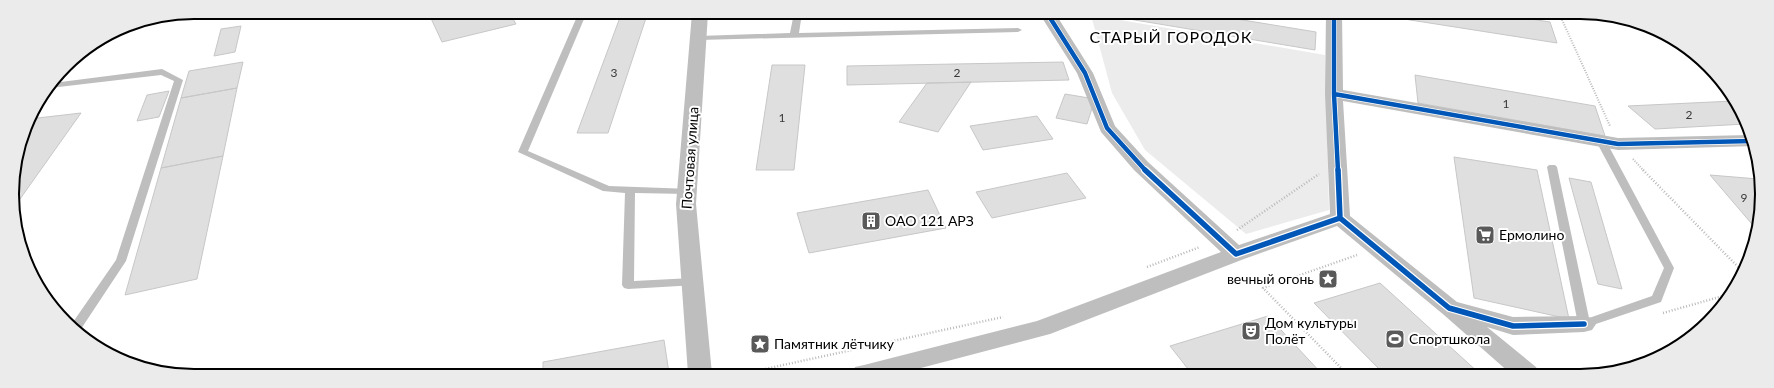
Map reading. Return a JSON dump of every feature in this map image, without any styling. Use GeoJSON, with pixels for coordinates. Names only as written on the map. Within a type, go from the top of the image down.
{"type":"FeatureCollection","features":[{"type":"Feature","properties":{"kind":"street","name":"Почтовая улица"},"geometry":{"type":"LineString","coordinates":[[700,19],[686,204],[700,369]]}},
{"type":"Feature","properties":{"kind":"street"},"geometry":{"type":"LineString","coordinates":[[1051,19],[1085,73],[1107,128],[1141,166],[1228,246]]}},
{"type":"Feature","properties":{"kind":"street"},"geometry":{"type":"LineString","coordinates":[[1334,19],[1334,94],[1340,218],[1521,369]]}},
{"type":"Feature","properties":{"kind":"street"},"geometry":{"type":"LineString","coordinates":[[1334,94],[1610,142],[1747,141]]}},
{"type":"Feature","properties":{"kind":"street"},"geometry":{"type":"LineString","coordinates":[[883,369],[1042,328],[1228,246],[1340,218]]}},
{"type":"Feature","properties":{"kind":"street"},"geometry":{"type":"LineString","coordinates":[[1449,308],[1513,326],[1584,324]]}},
{"type":"Feature","properties":{"kind":"lane"},"geometry":{"type":"LineString","coordinates":[[580,19],[523,152],[607,189],[687,190]]}},
{"type":"Feature","properties":{"kind":"lane"},"geometry":{"type":"LineString","coordinates":[[794,36],[797,19]]}},
{"type":"Feature","properties":{"kind":"lane"},"geometry":{"type":"LineString","coordinates":[[699,38],[1018,30]]}},
{"type":"Feature","properties":{"kind":"lane"},"geometry":{"type":"LineString","coordinates":[[56,85],[162,72],[179,80],[121,261],[78,325]]}},
{"type":"Feature","properties":{"kind":"lane"},"geometry":{"type":"LineString","coordinates":[[1552,167],[1584,324],[1657,299],[1669,268],[1610,142]]}},
{"type":"Feature","properties":{"kind":"lane"},"geometry":{"type":"LineString","coordinates":[[630,190],[628,285],[692,282]]}},
{"type":"Feature","properties":{"kind":"path"},"geometry":{"type":"LineString","coordinates":[[1561,19],[1610,142],[1739,267]]}},
{"type":"Feature","properties":{"kind":"path"},"geometry":{"type":"LineString","coordinates":[[1146,268],[1228,246],[1239,228],[1337,160]]}},
{"type":"Feature","properties":{"kind":"path"},"geometry":{"type":"LineString","coordinates":[[1342,369],[1263,288],[1376,248]]}},
{"type":"Feature","properties":{"kind":"path"},"geometry":{"type":"LineString","coordinates":[[765,369],[1011,316]]}},
{"type":"Feature","properties":{"kind":"shaded area"},"geometry":{"type":"Polygon","coordinates":[[[1092,19],[1114,19],[1325,55],[1329,210],[1246,234],[1145,150],[1112,93],[1092,19]]]}},
{"type":"Feature","properties":{"kind":"building"},"geometry":{"type":"Polygon","coordinates":[[[431,19],[513,19],[516,24],[442,42],[431,19]]]}},
{"type":"Feature","properties":{"kind":"building"},"geometry":{"type":"Polygon","coordinates":[[[619,19],[646,19],[608,133],[577,133],[619,19]]]}},
{"type":"Feature","properties":{"kind":"building"},"geometry":{"type":"Polygon","coordinates":[[[1129,19],[1237,19],[1316,32],[1315,50],[1129,19]]]}},
{"type":"Feature","properties":{"kind":"building"},"geometry":{"type":"Polygon","coordinates":[[[1404,19],[1531,19],[1550,22],[1557,43],[1404,19]]]}},
{"type":"Feature","properties":{"kind":"building"},"geometry":{"type":"Polygon","coordinates":[[[241,26],[235,52],[214,56],[221,29],[241,26]]]}},
{"type":"Feature","properties":{"kind":"building"},"geometry":{"type":"Polygon","coordinates":[[[243,62],[237,88],[181,98],[189,71],[243,62]]]}},
{"type":"Feature","properties":{"kind":"building"},"geometry":{"type":"Polygon","coordinates":[[[1063,62],[1069,80],[847,85],[847,66],[1063,62]]]}},
{"type":"Feature","properties":{"kind":"building"},"geometry":{"type":"Polygon","coordinates":[[[772,65],[805,65],[794,170],[756,170],[772,65]]]}},
{"type":"Feature","properties":{"kind":"building"},"geometry":{"type":"Polygon","coordinates":[[[1415,75],[1595,106],[1605,136],[1418,103],[1415,75]]]}},
{"type":"Feature","properties":{"kind":"building"},"geometry":{"type":"Polygon","coordinates":[[[971,82],[938,132],[899,122],[927,83],[971,82]]]}},
{"type":"Feature","properties":{"kind":"building"},"geometry":{"type":"Polygon","coordinates":[[[237,88],[223,156],[161,168],[181,98],[237,88]]]}},
{"type":"Feature","properties":{"kind":"building"},"geometry":{"type":"Polygon","coordinates":[[[169,91],[159,117],[137,121],[147,95],[169,91]]]}},
{"type":"Feature","properties":{"kind":"building"},"geometry":{"type":"Polygon","coordinates":[[[1065,94],[1095,99],[1087,124],[1056,118],[1065,94]]]}},
{"type":"Feature","properties":{"kind":"building"},"geometry":{"type":"Polygon","coordinates":[[[1729,101],[1741,124],[1655,129],[1628,106],[1729,101]]]}},
{"type":"Feature","properties":{"kind":"building"},"geometry":{"type":"Polygon","coordinates":[[[81,113],[19,199],[19,183],[22,160],[28,138],[36,118],[81,113]]]}},
{"type":"Feature","properties":{"kind":"building"},"geometry":{"type":"Polygon","coordinates":[[[1037,116],[1053,139],[983,150],[970,126],[1037,116]]]}},
{"type":"Feature","properties":{"kind":"building"},"geometry":{"type":"Polygon","coordinates":[[[223,156],[197,279],[125,295],[161,168],[223,156]]]}},
{"type":"Feature","properties":{"kind":"building"},"geometry":{"type":"Polygon","coordinates":[[[1454,157],[1537,170],[1569,319],[1474,298],[1454,157]]]}},
{"type":"Feature","properties":{"kind":"building"},"geometry":{"type":"Polygon","coordinates":[[[1067,173],[1086,198],[992,218],[976,192],[1067,173]]]}},
{"type":"Feature","properties":{"kind":"building"},"geometry":{"type":"Polygon","coordinates":[[[1710,175],[1755,179],[1755,205],[1753,225],[1710,175]]]}},
{"type":"Feature","properties":{"kind":"building"},"geometry":{"type":"Polygon","coordinates":[[[1569,178],[1591,182],[1622,289],[1598,284],[1569,178]]]}},
{"type":"Feature","properties":{"kind":"building","name":"OAO 121 АРЗ"},"geometry":{"type":"Polygon","coordinates":[[[928,190],[946,228],[809,253],[797,213],[928,190]]]}},
{"type":"Feature","properties":{"kind":"building","name":"Спортшкола"},"geometry":{"type":"Polygon","coordinates":[[[1380,283],[1475,369],[1379,369],[1314,303],[1380,283]]]}},
{"type":"Feature","properties":{"kind":"building","name":"Дом культуры Полёт"},"geometry":{"type":"Polygon","coordinates":[[[1268,316],[1317,369],[1188,369],[1170,346],[1268,316]]]}},
{"type":"Feature","properties":{"kind":"building"},"geometry":{"type":"Polygon","coordinates":[[[664,340],[668,369],[543,369],[543,362],[664,340]]]}},
{"type":"Feature","properties":{"kind":"cycle path"},"geometry":{"type":"LineString","coordinates":[[1051,19],[1085,73],[1107,128],[1141,166],[1236,254],[1340,218]]}},
{"type":"Feature","properties":{"kind":"cycle path"},"geometry":{"type":"LineString","coordinates":[[1334,19],[1334,94],[1340,218],[1449,308],[1513,326],[1584,324]]}},
{"type":"Feature","properties":{"kind":"cycle path"},"geometry":{"type":"LineString","coordinates":[[1334,94],[1618,144],[1747,141]]}},
{"type":"Feature","properties":{"kind":"place","name":"OAO 121 АРЗ"},"geometry":{"type":"Point","coordinates":[871,221]}},
{"type":"Feature","properties":{"kind":"place","name":"Ермолино"},"geometry":{"type":"Point","coordinates":[1485,235]}},
{"type":"Feature","properties":{"kind":"place","name":"вечный огонь"},"geometry":{"type":"Point","coordinates":[1328,279]}},
{"type":"Feature","properties":{"kind":"place","name":"Дом культуры Полёт"},"geometry":{"type":"Point","coordinates":[1251,331]}},
{"type":"Feature","properties":{"kind":"place","name":"Спортшкола"},"geometry":{"type":"Point","coordinates":[1395,339]}},
{"type":"Feature","properties":{"kind":"place","name":"Памятник лётчику"},"geometry":{"type":"Point","coordinates":[760,344]}},
{"type":"Feature","properties":{"kind":"district","name":"СТАРЫЙ ГОРОДОК"},"geometry":{"type":"Point","coordinates":[1171,37]}}]}
